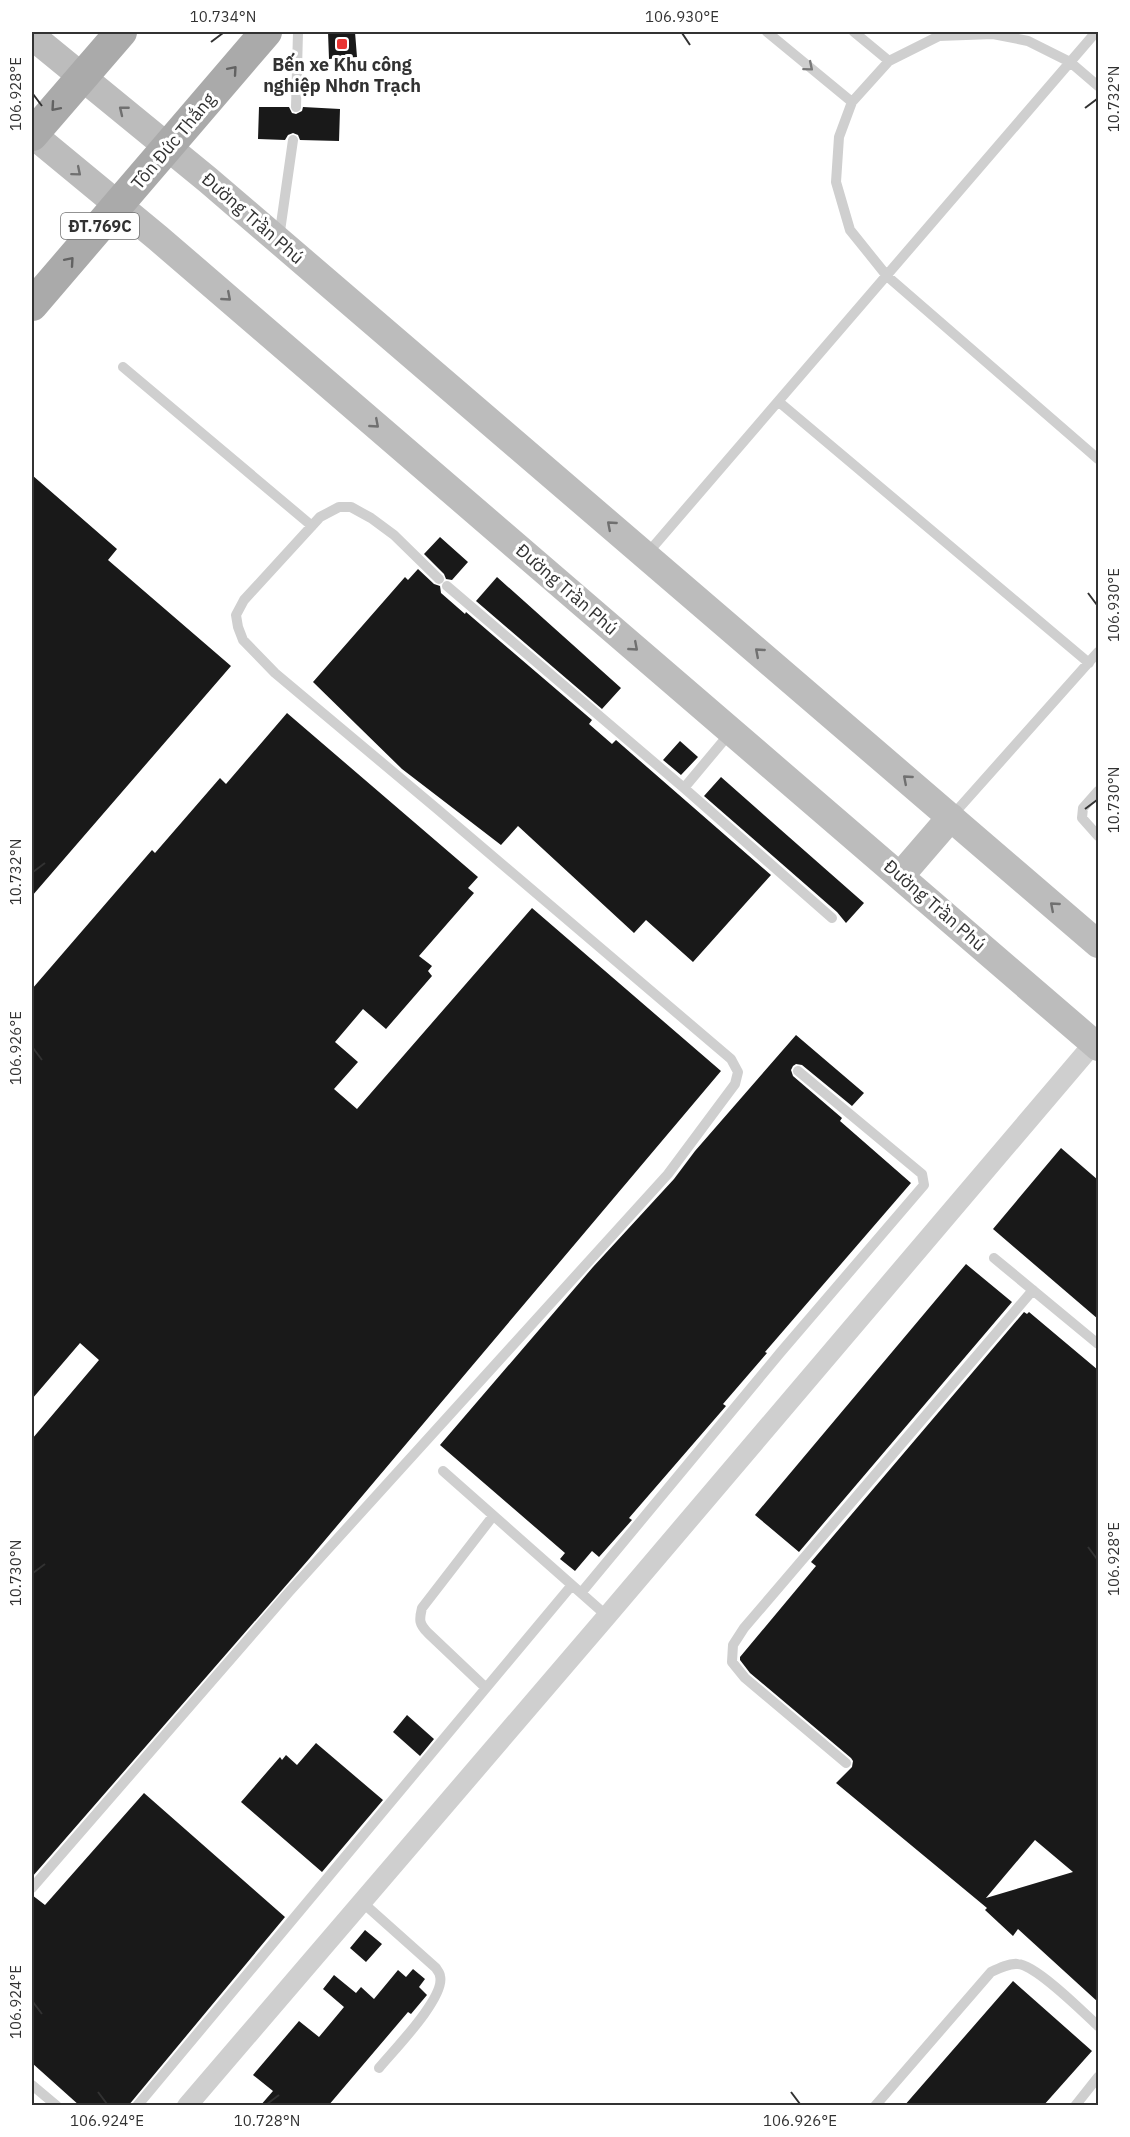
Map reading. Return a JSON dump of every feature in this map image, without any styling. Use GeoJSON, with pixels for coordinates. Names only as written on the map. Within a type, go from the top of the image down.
{"type":"FeatureCollection","features":[{"type":"Feature","properties":{"kind":"main road"},"geometry":{"type":"LineString","coordinates":[[32,135],[121,32]]}},
{"type":"Feature","properties":{"kind":"main road","name":"Tôn Đức Thắng"},"geometry":{"type":"LineString","coordinates":[[32,305],[266,32]]}},
{"type":"Feature","properties":{"kind":"main road","name":"Đường Trần Phú"},"geometry":{"type":"LineString","coordinates":[[32,36],[279,240],[1098,944]]}},
{"type":"Feature","properties":{"kind":"main road","name":"Đường Trần Phú"},"geometry":{"type":"LineString","coordinates":[[32,135],[118,205],[1097,1043]]}},
{"type":"Feature","properties":{"kind":"main road"},"geometry":{"type":"LineString","coordinates":[[901,875],[951,817]]}},
{"type":"Feature","properties":{"kind":"street"},"geometry":{"type":"LineString","coordinates":[[187,2106],[1097,1043]]}},
{"type":"Feature","properties":{"kind":"lane"},"geometry":{"type":"LineString","coordinates":[[296,107],[298,32]]}},
{"type":"Feature","properties":{"kind":"lane"},"geometry":{"type":"LineString","coordinates":[[767,32],[852,102]]}},
{"type":"Feature","properties":{"kind":"lane"},"geometry":{"type":"LineString","coordinates":[[854,32],[889,61]]}},
{"type":"Feature","properties":{"kind":"lane"},"geometry":{"type":"LineString","coordinates":[[646,555],[1096,32]]}},
{"type":"Feature","properties":{"kind":"lane"},"geometry":{"type":"LineString","coordinates":[[1098,86],[1070,62],[1028,41],[993,34],[939,36],[889,61],[852,102],[838,137],[836,182],[850,230],[887,276],[1098,459]]}},
{"type":"Feature","properties":{"kind":"lane"},"geometry":{"type":"LineString","coordinates":[[279,240],[293,140]]}},
{"type":"Feature","properties":{"kind":"lane"},"geometry":{"type":"LineString","coordinates":[[123,367],[312,526]]}},
{"type":"Feature","properties":{"kind":"lane"},"geometry":{"type":"LineString","coordinates":[[779,402],[1089,663]]}},
{"type":"Feature","properties":{"kind":"lane"},"geometry":{"type":"LineString","coordinates":[[32,1888],[289,1592],[668,1174],[735,1084],[738,1072],[732,1059],[275,673],[243,640],[238,627],[237,615],[244,600],[320,517],[339,507],[351,507],[394,535],[443,582],[832,918]]}},
{"type":"Feature","properties":{"kind":"lane"},"geometry":{"type":"LineString","coordinates":[[951,817],[1098,652]]}},
{"type":"Feature","properties":{"kind":"lane"},"geometry":{"type":"LineString","coordinates":[[684,788],[732,731]]}},
{"type":"Feature","properties":{"kind":"lane"},"geometry":{"type":"LineString","coordinates":[[1098,791],[1083,808],[1082,818],[1098,836]]}},
{"type":"Feature","properties":{"kind":"lane"},"geometry":{"type":"LineString","coordinates":[[581,1593],[780,1353],[924,1185],[922,1174],[798,1071]]}},
{"type":"Feature","properties":{"kind":"lane"},"geometry":{"type":"LineString","coordinates":[[994,1258],[1098,1344]]}},
{"type":"Feature","properties":{"kind":"lane"},"geometry":{"type":"LineString","coordinates":[[846,1763],[745,1678],[732,1662],[733,1645],[744,1628],[1032,1290]]}},
{"type":"Feature","properties":{"kind":"lane"},"geometry":{"type":"LineString","coordinates":[[443,1472],[607,1616]]}},
{"type":"Feature","properties":{"kind":"lane"},"geometry":{"type":"LineString","coordinates":[[486,1688],[428,1633],[419,1619],[422,1608],[493,1516]]}},
{"type":"Feature","properties":{"kind":"lane"},"geometry":{"type":"LineString","coordinates":[[136,2106],[572,1585]]}},
{"type":"Feature","properties":{"kind":"lane"},"geometry":{"type":"LineString","coordinates":[[362,1902],[436,1968],[441,1977],[439,1991],[425,2013],[380,2068]]}},
{"type":"Feature","properties":{"kind":"lane"},"geometry":{"type":"LineString","coordinates":[[875,2106],[991,1972],[1002,1966],[1019,1964],[1037,1972],[1098,2026]]}},
{"type":"Feature","properties":{"kind":"lane"},"geometry":{"type":"LineString","coordinates":[[1075,2106],[1098,2078]]}},
{"type":"Feature","properties":{"kind":"lane"},"geometry":{"type":"LineString","coordinates":[[32,2085],[57,2106]]}},
{"type":"Feature","properties":{"kind":"building","name":"Bến xe Khu công nghiệp Nhơn Trạch"},"geometry":{"type":"Polygon","coordinates":[[[328,32],[355,32],[357,57],[329,59],[328,32]]]}},
{"type":"Feature","properties":{"kind":"building"},"geometry":{"type":"Polygon","coordinates":[[[259,107],[289,107],[292,113],[296,114],[302,111],[303,107],[340,109],[339,141],[300,140],[298,135],[293,133],[285,140],[258,139],[259,107]]]}},
{"type":"Feature","properties":{"kind":"building"},"geometry":{"type":"Polygon","coordinates":[[[32,475],[117,549],[108,560],[231,666],[32,896],[32,475]]]}},
{"type":"Feature","properties":{"kind":"building"},"geometry":{"type":"Polygon","coordinates":[[[440,537],[468,562],[452,580],[446,579],[444,574],[424,554],[440,537]]]}},
{"type":"Feature","properties":{"kind":"building"},"geometry":{"type":"Polygon","coordinates":[[[418,569],[434,584],[440,586],[441,593],[465,614],[466,612],[592,720],[589,724],[612,744],[616,740],[771,875],[693,962],[646,920],[634,933],[518,826],[501,845],[402,769],[313,682],[405,577],[408,580],[418,569]]]}},
{"type":"Feature","properties":{"kind":"building"},"geometry":{"type":"Polygon","coordinates":[[[497,577],[621,688],[602,709],[476,601],[497,577]]]}},
{"type":"Feature","properties":{"kind":"building"},"geometry":{"type":"Polygon","coordinates":[[[287,713],[478,877],[468,888],[474,893],[419,956],[432,966],[428,971],[432,976],[386,1029],[363,1009],[335,1042],[358,1062],[334,1089],[357,1109],[532,908],[721,1071],[309,1559],[32,1877],[32,1439],[99,1360],[80,1343],[32,1399],[32,989],[152,850],[155,853],[220,778],[226,784],[287,713]]]}},
{"type":"Feature","properties":{"kind":"building"},"geometry":{"type":"Polygon","coordinates":[[[680,741],[698,757],[681,775],[663,760],[680,741]]]}},
{"type":"Feature","properties":{"kind":"building"},"geometry":{"type":"Polygon","coordinates":[[[721,777],[864,903],[846,923],[837,912],[704,796],[721,777]]]}},
{"type":"Feature","properties":{"kind":"building"},"geometry":{"type":"Polygon","coordinates":[[[796,1035],[864,1093],[852,1106],[802,1065],[793,1066],[791,1070],[793,1076],[842,1118],[840,1121],[911,1183],[765,1352],[767,1353],[723,1404],[726,1406],[629,1518],[632,1520],[599,1557],[592,1551],[575,1571],[560,1559],[565,1553],[440,1445],[593,1267],[674,1179],[695,1151],[796,1035]]]}},
{"type":"Feature","properties":{"kind":"building"},"geometry":{"type":"Polygon","coordinates":[[[1061,1148],[1098,1180],[1098,1319],[993,1229],[1061,1148]]]}},
{"type":"Feature","properties":{"kind":"building"},"geometry":{"type":"Polygon","coordinates":[[[966,1264],[1012,1302],[799,1552],[755,1515],[966,1264]]]}},
{"type":"Feature","properties":{"kind":"building"},"geometry":{"type":"Polygon","coordinates":[[[1024,1312],[1027,1314],[1029,1312],[1098,1370],[1098,2002],[1018,1929],[1013,1936],[985,1910],[987,1908],[836,1783],[852,1767],[851,1758],[750,1673],[740,1660],[740,1657],[816,1566],[811,1562],[1024,1312]],[[1035,1840],[986,1898],[1073,1872],[1035,1840]]]}},
{"type":"Feature","properties":{"kind":"building"},"geometry":{"type":"Polygon","coordinates":[[[407,1715],[434,1739],[420,1756],[393,1732],[407,1715]]]}},
{"type":"Feature","properties":{"kind":"building"},"geometry":{"type":"Polygon","coordinates":[[[316,1743],[383,1800],[322,1872],[241,1802],[280,1757],[282,1760],[286,1755],[297,1765],[316,1743]]]}},
{"type":"Feature","properties":{"kind":"building"},"geometry":{"type":"Polygon","coordinates":[[[144,1793],[285,1917],[128,2106],[80,2106],[32,2063],[32,1895],[45,1905],[144,1793]]]}},
{"type":"Feature","properties":{"kind":"building"},"geometry":{"type":"Polygon","coordinates":[[[365,1930],[382,1944],[366,1962],[350,1948],[365,1930]]]}},
{"type":"Feature","properties":{"kind":"building"},"geometry":{"type":"Polygon","coordinates":[[[413,1969],[425,1979],[419,1987],[427,1995],[411,2014],[408,2012],[328,2106],[260,2106],[273,2091],[253,2075],[299,2021],[319,2037],[344,2007],[323,1989],[334,1975],[356,1993],[361,1987],[374,1999],[398,1970],[406,1977],[413,1969]]]}},
{"type":"Feature","properties":{"kind":"building"},"geometry":{"type":"Polygon","coordinates":[[[1013,1981],[1092,2051],[1043,2106],[904,2106],[1013,1981]]]}},
{"type":"Feature","properties":{"kind":"place","name":"Bến xe Khu công nghiệp Nhơn Trạch"},"geometry":{"type":"Point","coordinates":[342,44]}}]}
